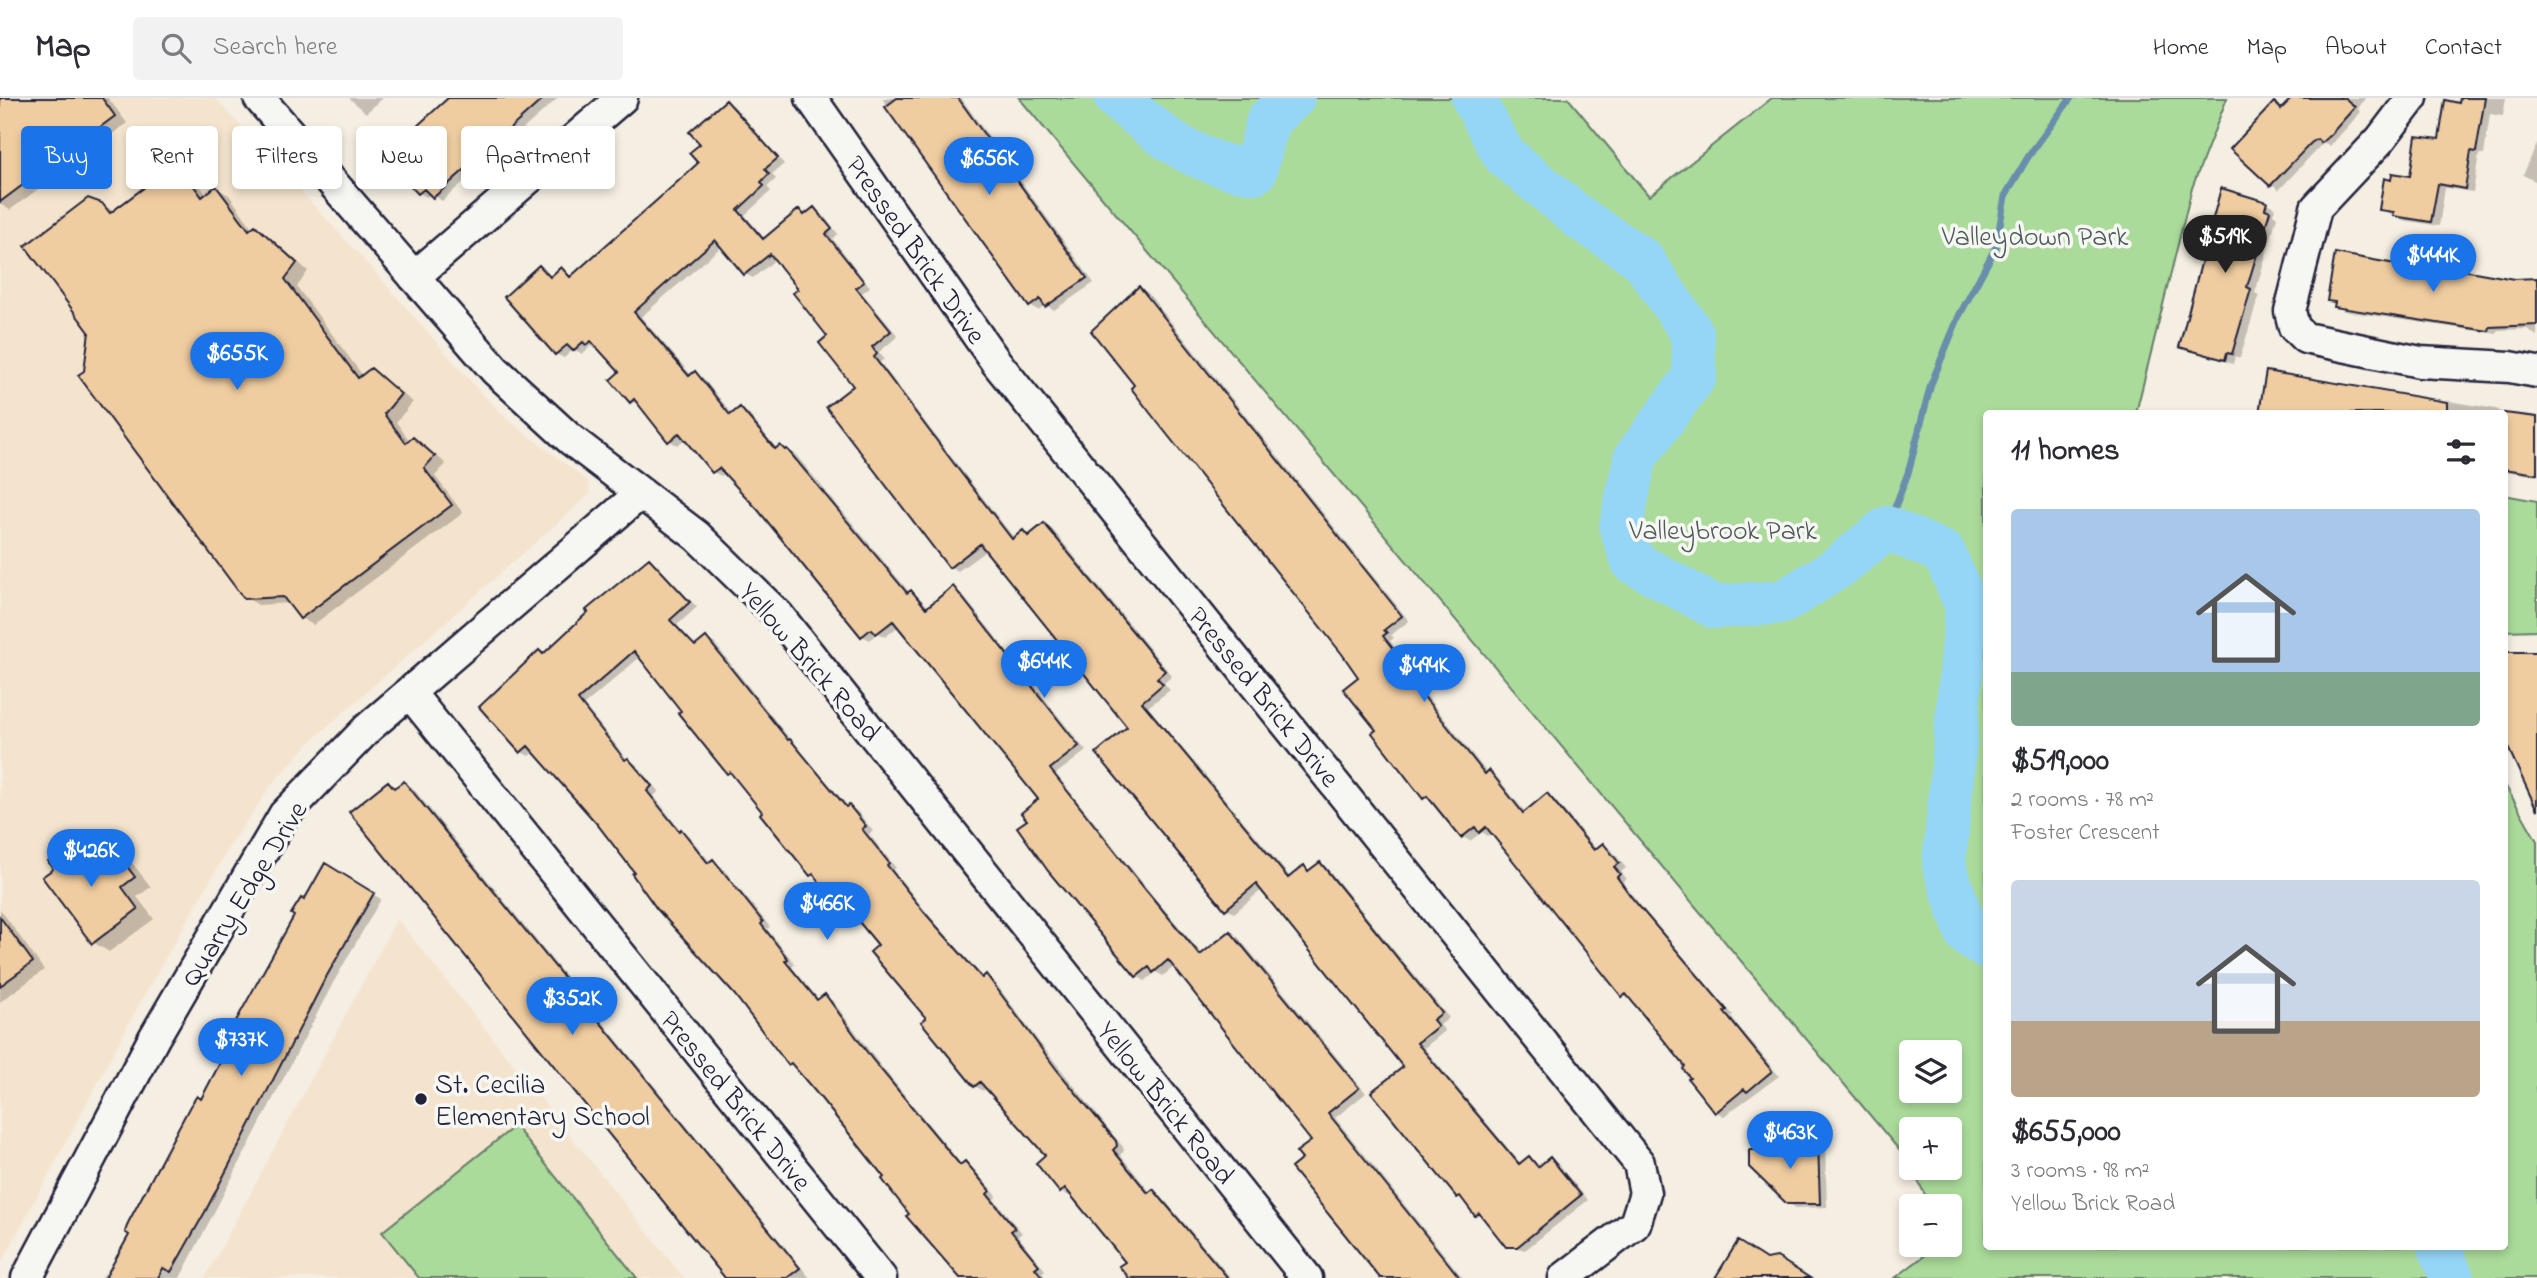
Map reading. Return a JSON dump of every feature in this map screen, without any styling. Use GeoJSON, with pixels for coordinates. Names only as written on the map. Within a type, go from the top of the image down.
{"type":"FeatureCollection","features":[{"type":"Feature","properties":{"kind":"street","name":"Yellow Brick Road"},"geometry":{"type":"LineString","coordinates":[[258,98],[495,370],[570,439],[697,536],[778,615],[1307,1278]]}},
{"type":"Feature","properties":{"kind":"street"},"geometry":{"type":"LineString","coordinates":[[414,277],[622,98]]}},
{"type":"Feature","properties":{"kind":"street","name":"Pressed Brick Drive"},"geometry":{"type":"LineString","coordinates":[[811,98],[996,362],[1639,1163],[1645,1193],[1635,1224],[1564,1278]]}},
{"type":"Feature","properties":{"kind":"street"},"geometry":{"type":"LineString","coordinates":[[2412,98],[2380,140],[2316,208],[2290,311],[2294,327],[2305,338],[2420,362],[2510,367],[2537,372]]}},
{"type":"Feature","properties":{"kind":"street","name":"Quarry Edge Drive"},"geometry":{"type":"LineString","coordinates":[[27,1278],[154,1038],[284,815],[326,769],[409,692],[640,493]]}},
{"type":"Feature","properties":{"kind":"street","name":"Pressed Brick Drive"},"geometry":{"type":"LineString","coordinates":[[409,692],[881,1278]]}},
{"type":"Feature","properties":{"kind":"shaded area"},"geometry":{"type":"Polygon","coordinates":[[[0,98],[215,98],[241,126],[232,126],[232,189],[299,189],[480,392],[508,420],[589,482],[590,494],[310,742],[272,784],[231,844],[142,999],[0,1266],[0,98]]]}},
{"type":"Feature","properties":{"kind":"shaded area","name":"St. Cecilia Elementary School"},"geometry":{"type":"Polygon","coordinates":[[[397,919],[684,1278],[205,1278],[397,919]]]}},
{"type":"Feature","properties":{"kind":"green space","name":"Valleybrook Park"},"geometry":{"type":"Polygon","coordinates":[[[1019,98],[1568,98],[1649,196],[1772,98],[2227,98],[2192,188],[2137,410],[1983,410],[1983,1250],[2508,1250],[2508,790],[2537,841],[2537,1278],[1895,1278],[1923,1257],[1962,1257],[1962,1194],[1925,1194],[1917,1180],[1962,1180],[1962,1117],[1899,1117],[1899,1150],[1019,98]]]}},
{"type":"Feature","properties":{"kind":"green space"},"geometry":{"type":"Polygon","coordinates":[[[2508,496],[2537,501],[2537,630],[2508,631],[2508,496]]]}},
{"type":"Feature","properties":{"kind":"green space"},"geometry":{"type":"Polygon","coordinates":[[[515,1126],[637,1278],[419,1278],[382,1232],[515,1126]]]}},
{"type":"Feature","properties":{"kind":"building"},"geometry":{"type":"Polygon","coordinates":[[[0,98],[102,98],[115,116],[102,126],[21,126],[21,186],[0,202],[0,98]]]}},
{"type":"Feature","properties":{"kind":"building"},"geometry":{"type":"Polygon","coordinates":[[[448,98],[544,98],[513,126],[461,126],[461,173],[447,185],[447,126],[417,126],[448,98]]]}},
{"type":"Feature","properties":{"kind":"building"},"geometry":{"type":"Polygon","coordinates":[[[897,98],[958,98],[1087,278],[1045,307],[1040,299],[1029,307],[885,107],[897,98]]]}},
{"type":"Feature","properties":{"kind":"building"},"geometry":{"type":"Polygon","coordinates":[[[2292,98],[2345,98],[2355,107],[2321,143],[2317,139],[2311,143],[2270,186],[2230,149],[2274,102],[2281,109],[2292,98]]]}},
{"type":"Feature","properties":{"kind":"building"},"geometry":{"type":"Polygon","coordinates":[[[2460,98],[2485,98],[2476,152],[2471,151],[2465,189],[2438,184],[2431,222],[2393,216],[2394,212],[2379,210],[2384,178],[2391,180],[2392,173],[2410,176],[2416,136],[2439,139],[2445,100],[2459,103],[2460,98]]]}},
{"type":"Feature","properties":{"kind":"building"},"geometry":{"type":"Polygon","coordinates":[[[726,100],[778,158],[765,169],[769,174],[761,182],[764,186],[738,210],[763,239],[799,209],[804,215],[814,207],[832,229],[826,234],[864,282],[856,288],[891,331],[872,347],[877,354],[874,357],[1012,539],[1023,530],[1028,536],[1044,523],[1165,671],[1157,678],[1163,684],[1142,702],[1288,878],[1304,865],[1308,871],[1320,862],[1442,1013],[1433,1020],[1438,1026],[1417,1043],[1519,1164],[1529,1156],[1538,1167],[1550,1157],[1581,1195],[1517,1247],[1506,1247],[1479,1213],[1475,1216],[1460,1196],[1457,1198],[1371,1092],[1403,1067],[1256,884],[1225,910],[1096,753],[1127,727],[980,544],[949,568],[826,407],[853,386],[819,343],[827,336],[793,293],[798,289],[770,254],[744,275],[715,240],[634,312],[689,376],[695,371],[730,415],[740,407],[775,449],[780,445],[787,449],[907,593],[911,590],[926,608],[953,586],[1079,746],[1050,769],[1145,889],[1200,955],[1230,931],[1359,1088],[1328,1113],[1460,1278],[1380,1278],[1291,1168],[1302,1159],[1296,1152],[1311,1141],[1168,960],[1153,973],[1149,967],[1136,977],[1048,871],[1017,827],[1027,820],[1021,813],[1038,799],[893,621],[876,634],[871,629],[861,637],[758,510],[719,468],[712,473],[679,433],[668,442],[634,399],[630,403],[610,380],[619,372],[591,341],[586,345],[583,342],[573,351],[567,345],[555,355],[504,297],[539,265],[550,277],[561,267],[570,277],[674,185],[698,163],[689,153],[700,144],[689,132],[726,100]]]}},
{"type":"Feature","properties":{"kind":"building"},"geometry":{"type":"Polygon","coordinates":[[[2221,188],[2267,202],[2265,209],[2270,211],[2247,287],[2251,289],[2232,354],[2227,353],[2225,360],[2179,347],[2221,188]]]}},
{"type":"Feature","properties":{"kind":"building"},"geometry":{"type":"Polygon","coordinates":[[[142,189],[196,189],[202,197],[212,189],[218,189],[249,230],[255,225],[297,263],[285,279],[358,378],[371,368],[401,394],[384,414],[406,443],[413,437],[435,456],[424,468],[452,505],[300,619],[283,597],[244,599],[78,375],[84,371],[89,332],[25,246],[88,198],[102,203],[110,213],[142,189]]]}},
{"type":"Feature","properties":{"kind":"building"},"geometry":{"type":"Polygon","coordinates":[[[424,189],[443,189],[433,198],[424,189]]]}},
{"type":"Feature","properties":{"kind":"building"},"geometry":{"type":"Polygon","coordinates":[[[2335,253],[2434,271],[2435,265],[2514,279],[2537,278],[2537,325],[2490,327],[2489,331],[2334,307],[2335,302],[2327,301],[2335,253]]]}},
{"type":"Feature","properties":{"kind":"building"},"geometry":{"type":"Polygon","coordinates":[[[1139,286],[1402,616],[1384,630],[1387,633],[1383,636],[1414,676],[1410,679],[1485,774],[1489,770],[1523,813],[1547,793],[1594,850],[1603,843],[1619,863],[1614,867],[1620,874],[1617,877],[1632,898],[1727,1010],[1724,1012],[1772,1071],[1747,1092],[1744,1089],[1715,1113],[1688,1079],[1690,1078],[1683,1069],[1685,1066],[1626,994],[1622,997],[1486,827],[1479,833],[1475,827],[1461,838],[1427,796],[1423,799],[1372,733],[1376,730],[1343,689],[1358,677],[1342,654],[1158,423],[1131,388],[1134,385],[1091,331],[1139,286]]]}},
{"type":"Feature","properties":{"kind":"building"},"geometry":{"type":"Polygon","coordinates":[[[2266,371],[2447,402],[2447,410],[2260,410],[2266,371]]]}},
{"type":"Feature","properties":{"kind":"building"},"geometry":{"type":"Polygon","coordinates":[[[2508,413],[2537,417],[2537,474],[2508,470],[2508,413]]]}},
{"type":"Feature","properties":{"kind":"building"},"geometry":{"type":"Polygon","coordinates":[[[649,558],[690,602],[670,620],[695,646],[706,637],[788,740],[790,739],[846,807],[849,805],[866,826],[862,829],[889,863],[887,865],[924,912],[982,978],[986,974],[1057,1070],[1116,1141],[1117,1146],[1113,1150],[1148,1193],[1153,1189],[1228,1278],[1129,1278],[1119,1266],[1125,1262],[1065,1188],[1060,1193],[1036,1163],[1045,1155],[980,1082],[974,1087],[921,1022],[926,1018],[870,952],[878,945],[846,906],[841,909],[813,874],[810,876],[730,772],[727,774],[678,713],[681,711],[634,651],[578,700],[625,760],[628,758],[652,786],[647,791],[679,831],[681,829],[708,863],[713,859],[763,922],[761,924],[788,959],[785,961],[817,1000],[825,994],[872,1059],[960,1165],[965,1161],[990,1191],[987,1194],[1015,1228],[1011,1231],[1039,1265],[1035,1268],[1043,1278],[960,1278],[906,1216],[909,1214],[882,1179],[884,1177],[819,1096],[791,1063],[788,1065],[734,994],[657,909],[632,874],[634,872],[597,824],[528,746],[520,753],[479,707],[539,650],[543,654],[588,612],[586,610],[649,558]]]}},
{"type":"Feature","properties":{"kind":"building"},"geometry":{"type":"Polygon","coordinates":[[[2508,652],[2537,652],[2537,810],[2508,747],[2508,652]]]}},
{"type":"Feature","properties":{"kind":"building"},"geometry":{"type":"Polygon","coordinates":[[[388,781],[394,788],[404,781],[800,1268],[787,1278],[725,1278],[349,812],[388,781]]]}},
{"type":"Feature","properties":{"kind":"building"},"geometry":{"type":"Polygon","coordinates":[[[72,842],[77,850],[88,842],[103,862],[116,852],[135,877],[122,887],[138,909],[92,944],[42,877],[53,869],[48,861],[72,842]]]}},
{"type":"Feature","properties":{"kind":"building"},"geometry":{"type":"Polygon","coordinates":[[[325,863],[374,893],[325,979],[205,1212],[171,1272],[163,1268],[158,1278],[105,1278],[129,1235],[125,1232],[128,1223],[190,1106],[197,1096],[201,1099],[221,1061],[218,1060],[221,1048],[294,916],[291,914],[301,898],[304,900],[325,863]]]}},
{"type":"Feature","properties":{"kind":"building"},"geometry":{"type":"Polygon","coordinates":[[[0,917],[33,962],[0,986],[0,917]]]}},
{"type":"Feature","properties":{"kind":"building"},"geometry":{"type":"Polygon","coordinates":[[[1786,1142],[1818,1142],[1820,1204],[1787,1204],[1749,1167],[1749,1150],[1786,1148],[1786,1142]]]}},
{"type":"Feature","properties":{"kind":"building"},"geometry":{"type":"Polygon","coordinates":[[[1738,1241],[1766,1259],[1777,1257],[1810,1278],[1715,1278],[1738,1241]]]}},
{"type":"Feature","properties":{"kind":"waterway"},"geometry":{"type":"LineString","coordinates":[[1116,98],[1164,136],[1196,155],[1233,168],[1255,172],[1268,120],[1293,98]]}},
{"type":"Feature","properties":{"kind":"waterway"},"geometry":{"type":"LineString","coordinates":[[1473,98],[1504,155],[1581,219],[1642,259],[1692,333],[1695,376],[1635,458],[1621,527],[1633,562],[1715,607],[1783,602],[1837,568],[1887,528],[1944,553],[1967,607],[1944,865],[1967,934],[1983,945]]}},
{"type":"Feature","properties":{"kind":"waterway"},"geometry":{"type":"LineString","coordinates":[[1887,528],[1908,473],[1931,384],[1959,316],[1996,247],[2005,196],[2028,157],[2071,98]]}},
{"type":"Feature","properties":{"kind":"waterway"},"geometry":{"type":"LineString","coordinates":[[2441,1250],[2452,1278]]}},
{"type":"Feature","properties":{"kind":"place","name":"St. Cecilia Elementary School"},"geometry":{"type":"Point","coordinates":[421,1099]}},
{"type":"Feature","properties":{"kind":"park label","name":"Valleydown Park"},"geometry":{"type":"Point","coordinates":[2035,235]}}]}
